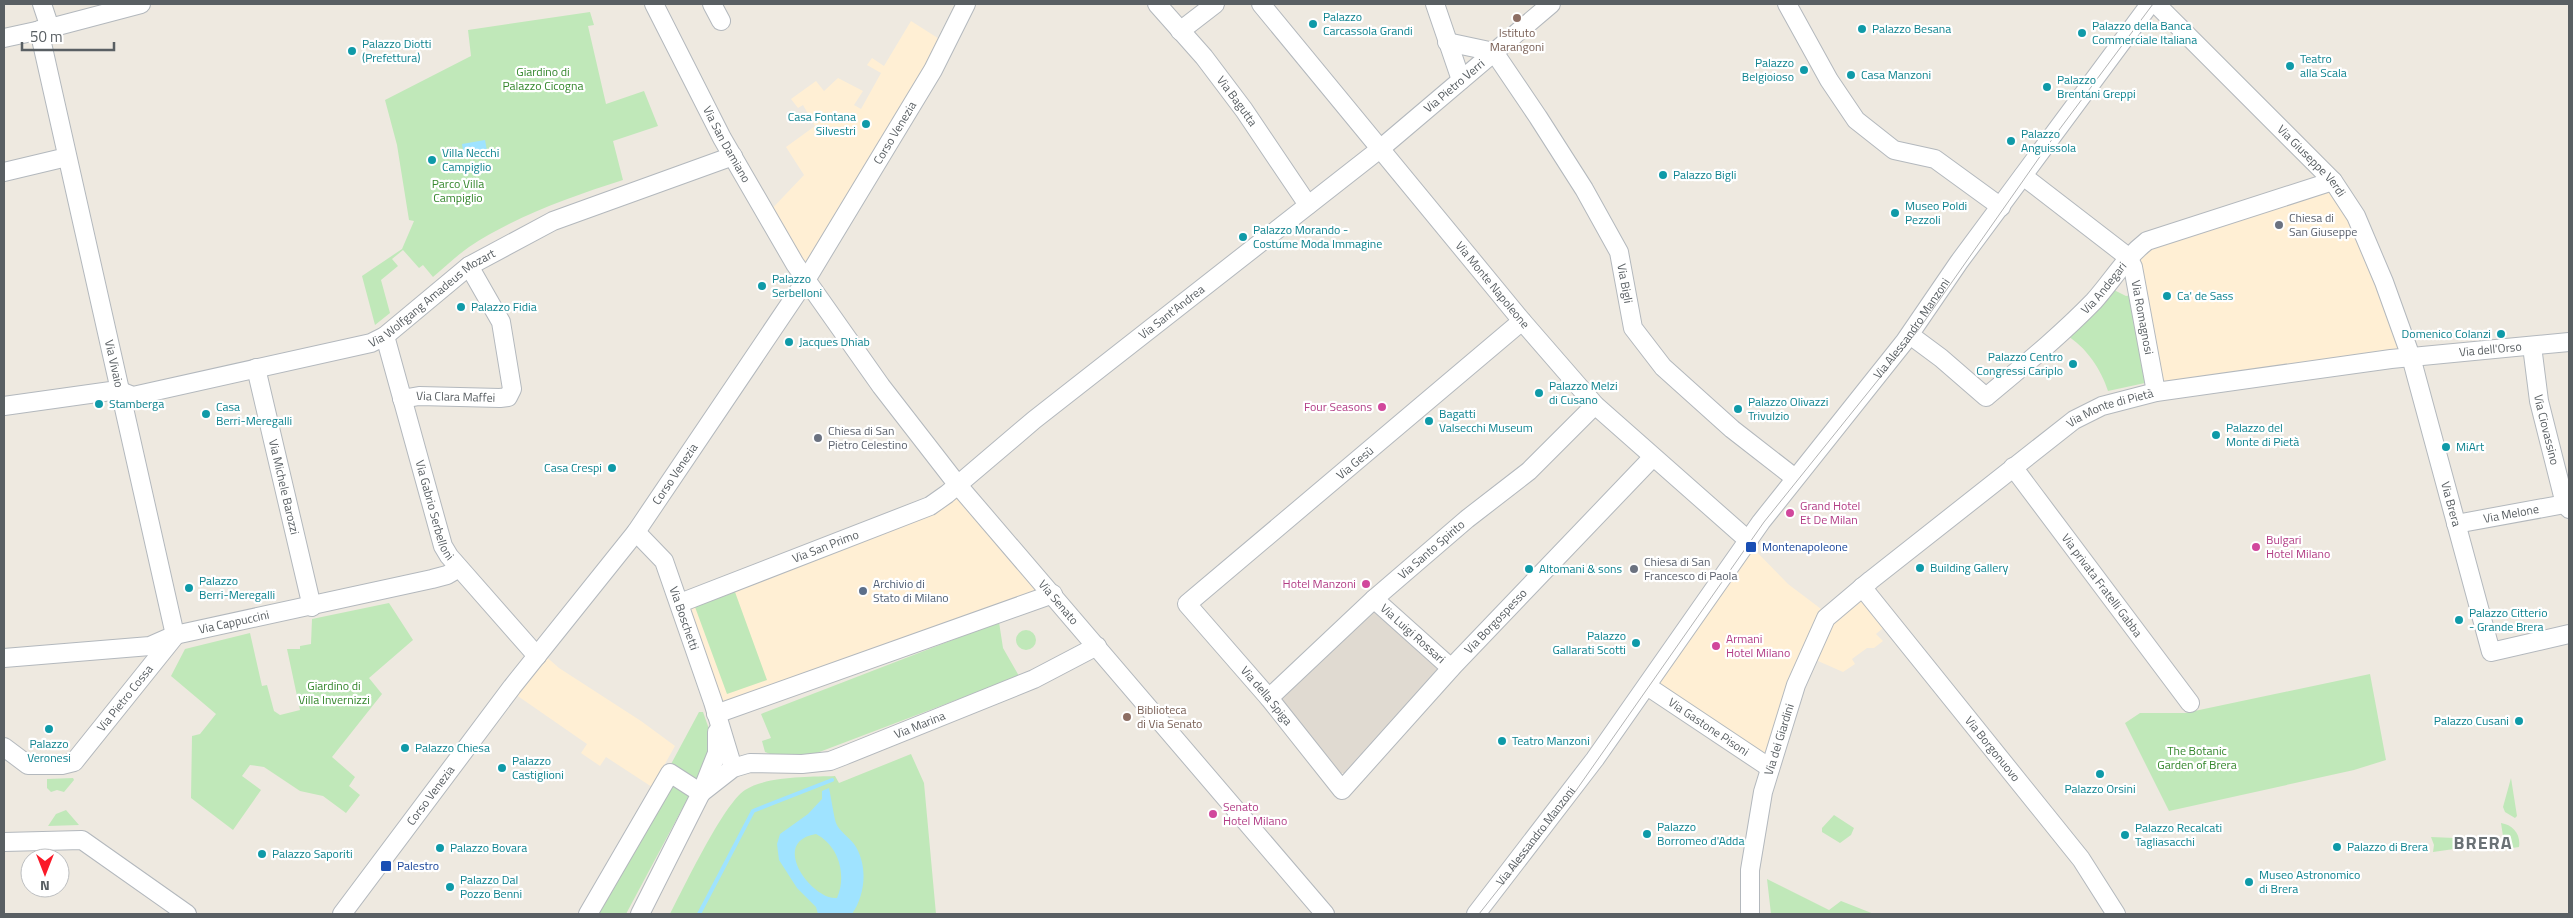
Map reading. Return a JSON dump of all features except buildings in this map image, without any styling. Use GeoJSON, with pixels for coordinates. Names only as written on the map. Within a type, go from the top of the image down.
{"type":"FeatureCollection","features":[{"type":"Feature","properties":{"kind":"street","name":"Via Vivaio"},"geometry":{"type":"LineString","coordinates":[[42,4],[52,93],[175,635]]}},
{"type":"Feature","properties":{"kind":"street"},"geometry":{"type":"LineString","coordinates":[[4,38],[141,4]]}},
{"type":"Feature","properties":{"kind":"street","name":"Via San Damiano"},"geometry":{"type":"LineString","coordinates":[[654,4],[733,156],[806,280]]}},
{"type":"Feature","properties":{"kind":"street"},"geometry":{"type":"LineString","coordinates":[[712,4],[721,20]]}},
{"type":"Feature","properties":{"kind":"street","name":"Corso Venezia"},"geometry":{"type":"LineString","coordinates":[[342,914],[537,656],[636,532],[806,280],[933,70],[966,4]]}},
{"type":"Feature","properties":{"kind":"street","name":"Via Bagutta"},"geometry":{"type":"LineString","coordinates":[[1157,4],[1204,57],[1244,110],[1308,206]]}},
{"type":"Feature","properties":{"kind":"street"},"geometry":{"type":"LineString","coordinates":[[1180,31],[1215,4]]}},
{"type":"Feature","properties":{"kind":"street","name":"Via Monte Napoleone"},"geometry":{"type":"LineString","coordinates":[[1261,4],[1522,321],[1595,405],[1749,542]]}},
{"type":"Feature","properties":{"kind":"street"},"geometry":{"type":"LineString","coordinates":[[1434,4],[1461,80]]}},
{"type":"Feature","properties":{"kind":"street","name":"Via Pietro Verri"},"geometry":{"type":"LineString","coordinates":[[1380,149],[1551,4]]}},
{"type":"Feature","properties":{"kind":"street"},"geometry":{"type":"LineString","coordinates":[[1787,4],[1829,80],[1856,120],[1876,138],[1894,150],[1935,159],[2000,206]]}},
{"type":"Feature","properties":{"kind":"street","name":"Via Alessandro Manzoni"},"geometry":{"type":"LineString","coordinates":[[1476,914],[1595,758],[1749,542],[1761,522],[1910,335],[2000,206],[2150,4]]}},
{"type":"Feature","properties":{"kind":"street","name":"Via Giuseppe Verdi"},"geometry":{"type":"LineString","coordinates":[[2156,4],[2333,181],[2356,216],[2384,282],[2411,357]]}},
{"type":"Feature","properties":{"kind":"street"},"geometry":{"type":"LineString","coordinates":[[1447,42],[1494,52]]}},
{"type":"Feature","properties":{"kind":"street","name":"Via Bigli"},"geometry":{"type":"LineString","coordinates":[[1494,52],[1538,116],[1584,189],[1619,252],[1633,328],[1663,368],[1732,429],[1795,478]]}},
{"type":"Feature","properties":{"kind":"street","name":"Via Sant'Andrea"},"geometry":{"type":"LineString","coordinates":[[961,481],[1034,420],[1380,149]]}},
{"type":"Feature","properties":{"kind":"street","name":"Via Wolfgang Amadeus Mozart"},"geometry":{"type":"LineString","coordinates":[[4,406],[118,390],[133,396],[371,343],[385,336],[469,266],[552,221],[733,156]]}},
{"type":"Feature","properties":{"kind":"street"},"geometry":{"type":"LineString","coordinates":[[4,172],[67,157]]}},
{"type":"Feature","properties":{"kind":"street"},"geometry":{"type":"LineString","coordinates":[[2023,176],[2128,257]]}},
{"type":"Feature","properties":{"kind":"street","name":"Via Andegari"},"geometry":{"type":"LineString","coordinates":[[1910,335],[1934,352],[1986,397],[2060,334],[2096,299],[2128,257],[2147,241],[2333,181]]}},
{"type":"Feature","properties":{"kind":"street","name":"Via Romagnosi"},"geometry":{"type":"LineString","coordinates":[[2128,257],[2133,267],[2156,392]]}},
{"type":"Feature","properties":{"kind":"street","name":"Via Clara Maffei"},"geometry":{"type":"LineString","coordinates":[[402,399],[419,396],[508,397],[512,389],[501,322],[469,266]]}},
{"type":"Feature","properties":{"kind":"street","name":"Via Senato"},"geometry":{"type":"LineString","coordinates":[[806,280],[881,386],[1053,594],[1324,914]]}},
{"type":"Feature","properties":{"kind":"street","name":"Via Gesù"},"geometry":{"type":"LineString","coordinates":[[1187,604],[1522,321]]}},
{"type":"Feature","properties":{"kind":"street","name":"Via Gabrio Serbelloni"},"geometry":{"type":"LineString","coordinates":[[385,336],[443,546],[459,568],[537,656]]}},
{"type":"Feature","properties":{"kind":"street","name":"Via dell'Orso"},"geometry":{"type":"LineString","coordinates":[[2411,357],[2569,342]]}},
{"type":"Feature","properties":{"kind":"street","name":"Via Ciovassino"},"geometry":{"type":"LineString","coordinates":[[2532,346],[2539,401],[2564,481],[2567,507]]}},
{"type":"Feature","properties":{"kind":"street","name":"Via Monte di Pietà"},"geometry":{"type":"LineString","coordinates":[[1862,587],[2014,467],[2086,413],[2156,392],[2411,357]]}},
{"type":"Feature","properties":{"kind":"street","name":"Via Brera"},"geometry":{"type":"LineString","coordinates":[[2411,357],[2491,652],[2569,634]]}},
{"type":"Feature","properties":{"kind":"street","name":"Via Michele Barozzi"},"geometry":{"type":"LineString","coordinates":[[256,368],[312,607]]}},
{"type":"Feature","properties":{"kind":"street","name":"Via Santo Spirito"},"geometry":{"type":"LineString","coordinates":[[1269,698],[1374,599],[1467,519],[1529,471],[1595,405]]}},
{"type":"Feature","properties":{"kind":"street","name":"Via Borgospesso"},"geometry":{"type":"LineString","coordinates":[[1342,790],[1452,668],[1653,457]]}},
{"type":"Feature","properties":{"kind":"street","name":"Via privata Fratelli Gabba"},"geometry":{"type":"LineString","coordinates":[[2014,467],[2190,704]]}},
{"type":"Feature","properties":{"kind":"street","name":"Via San Primo"},"geometry":{"type":"LineString","coordinates":[[680,603],[930,506],[961,481]]}},
{"type":"Feature","properties":{"kind":"street","name":"Via Melone"},"geometry":{"type":"LineString","coordinates":[[2456,524],[2567,507]]}},
{"type":"Feature","properties":{"kind":"street","name":"Via Boschetti"},"geometry":{"type":"LineString","coordinates":[[636,532],[664,561],[680,603],[716,714]]}},
{"type":"Feature","properties":{"kind":"street","name":"Via Cappuccini"},"geometry":{"type":"LineString","coordinates":[[4,658],[150,646],[175,635],[312,607],[432,579],[447,575],[459,568]]}},
{"type":"Feature","properties":{"kind":"street","name":"Via dei Giardini"},"geometry":{"type":"LineString","coordinates":[[1750,914],[1749,884],[1763,792],[1796,685],[1818,632],[1835,609],[1862,587]]}},
{"type":"Feature","properties":{"kind":"street","name":"Via Borgonuovo"},"geometry":{"type":"LineString","coordinates":[[1862,587],[2081,859],[2116,914]]}},
{"type":"Feature","properties":{"kind":"street"},"geometry":{"type":"LineString","coordinates":[[733,768],[716,714],[1053,594]]}},
{"type":"Feature","properties":{"kind":"street","name":"Via Luigi Rossari"},"geometry":{"type":"LineString","coordinates":[[1374,599],[1452,668]]}},
{"type":"Feature","properties":{"kind":"street","name":"Via della Spiga"},"geometry":{"type":"LineString","coordinates":[[1187,604],[1269,698],[1342,790]]}},
{"type":"Feature","properties":{"kind":"street","name":"Via Pietro Cossa"},"geometry":{"type":"LineString","coordinates":[[4,747],[24,763],[33,766],[74,762],[175,635]]}},
{"type":"Feature","properties":{"kind":"street","name":"Via Marina"},"geometry":{"type":"LineString","coordinates":[[701,793],[733,768],[750,763],[802,764],[830,761],[1034,680],[1097,646]]}},
{"type":"Feature","properties":{"kind":"street","name":"Via Alessandro Manzoni"},"geometry":{"type":"LineString","coordinates":[[1595,758],[1600,735],[1637,680],[1648,666],[1671,652]]}},
{"type":"Feature","properties":{"kind":"street","name":"Via Gastone Pisoni"},"geometry":{"type":"LineString","coordinates":[[1647,686],[1770,768]]}},
{"type":"Feature","properties":{"kind":"street","name":"Via Marina"},"geometry":{"type":"LineString","coordinates":[[640,914],[701,793],[717,752],[716,714]]}},
{"type":"Feature","properties":{"kind":"street"},"geometry":{"type":"LineString","coordinates":[[588,914],[670,773],[701,793]]}},
{"type":"Feature","properties":{"kind":"street"},"geometry":{"type":"LineString","coordinates":[[12,842],[82,840],[187,914]]}},
{"type":"Feature","properties":{"kind":"shaded area"},"geometry":{"type":"Polygon","coordinates":[[[911,21],[944,42],[805,278],[766,215],[804,175],[786,147],[815,126],[803,105],[798,108],[791,99],[816,81],[824,91],[838,78],[863,91],[854,105],[861,109],[881,73],[867,65],[872,58],[884,66],[911,21]]]}},
{"type":"Feature","properties":{"kind":"shaded area"},"geometry":{"type":"Polygon","coordinates":[[[2334,183],[2411,357],[2156,391],[2134,267],[2142,246],[2334,183]]]}},
{"type":"Feature","properties":{"kind":"shaded area"},"geometry":{"type":"Polygon","coordinates":[[[957,486],[1050,595],[717,713],[681,604],[957,486]]]}},
{"type":"Feature","properties":{"kind":"shaded area"},"geometry":{"type":"Polygon","coordinates":[[[1748,543],[1788,584],[1829,615],[1862,588],[1889,623],[1876,634],[1883,641],[1874,648],[1867,648],[1852,659],[1855,664],[1843,672],[1809,657],[1772,768],[1648,686],[1748,543]]]}},
{"type":"Feature","properties":{"kind":"shaded area"},"geometry":{"type":"Polygon","coordinates":[[[1375,611],[1441,670],[1350,773],[1336,773],[1278,699],[1375,611]]]}},
{"type":"Feature","properties":{"kind":"shaded area"},"geometry":{"type":"Polygon","coordinates":[[[542,653],[559,668],[641,721],[675,746],[652,787],[606,757],[600,766],[581,753],[587,744],[512,692],[542,653]]]}},
{"type":"Feature","properties":{"kind":"green space"},"geometry":{"type":"Polygon","coordinates":[[[590,12],[594,25],[588,26],[606,104],[644,91],[658,126],[613,141],[623,180],[563,200],[505,226],[469,247],[433,277],[423,265],[419,268],[403,250],[392,259],[398,266],[381,280],[390,313],[375,325],[362,276],[402,249],[414,221],[409,220],[397,145],[385,100],[471,56],[468,30],[590,12]]]}},
{"type":"Feature","properties":{"kind":"green space"},"geometry":{"type":"Polygon","coordinates":[[[2112,289],[2126,296],[2132,295],[2145,383],[2108,391],[2092,359],[2066,335],[2112,289]]]}},
{"type":"Feature","properties":{"kind":"green space"},"geometry":{"type":"Polygon","coordinates":[[[735,592],[767,680],[727,694],[695,607],[735,592]]]}},
{"type":"Feature","properties":{"kind":"green space","name":"Giardino di Villa Invernizzi"},"geometry":{"type":"Polygon","coordinates":[[[389,603],[413,640],[369,678],[382,694],[332,757],[355,777],[349,786],[360,795],[346,813],[323,796],[300,791],[264,767],[250,765],[242,776],[261,790],[233,830],[191,798],[192,736],[200,734],[216,714],[171,676],[185,649],[250,633],[262,686],[267,685],[274,711],[280,715],[300,710],[287,649],[300,649],[300,646],[311,644],[312,619],[389,603]]]}},
{"type":"Feature","properties":{"kind":"green space"},"geometry":{"type":"Polygon","coordinates":[[[999,622],[1003,648],[1019,676],[801,759],[778,757],[765,752],[762,741],[771,738],[761,714],[999,622]]]}},
{"type":"Feature","properties":{"kind":"green space"},"geometry":{"type":"Polygon","coordinates":[[[1026,630],[1033,633],[1036,640],[1033,647],[1026,650],[1019,647],[1016,640],[1019,633],[1026,630]]]}},
{"type":"Feature","properties":{"kind":"green space","name":"The Botanic Garden of Brera"},"geometry":{"type":"Polygon","coordinates":[[[2370,674],[2386,760],[2354,770],[2169,811],[2125,723],[2140,713],[2185,713],[2370,674]]]}},
{"type":"Feature","properties":{"kind":"green space"},"geometry":{"type":"Polygon","coordinates":[[[699,712],[703,712],[714,743],[696,783],[670,766],[699,712]]]}},
{"type":"Feature","properties":{"kind":"green space"},"geometry":{"type":"Polygon","coordinates":[[[911,754],[924,783],[936,914],[670,914],[715,828],[736,798],[745,790],[764,782],[801,777],[835,776],[839,783],[911,754]]]}},
{"type":"Feature","properties":{"kind":"green space"},"geometry":{"type":"Polygon","coordinates":[[[73,778],[74,780],[64,792],[57,790],[51,792],[47,788],[47,779],[73,778]]]}},
{"type":"Feature","properties":{"kind":"green space"},"geometry":{"type":"Polygon","coordinates":[[[2511,778],[2517,816],[2515,818],[2505,812],[2503,807],[2511,778]]]}},
{"type":"Feature","properties":{"kind":"green space"},"geometry":{"type":"Polygon","coordinates":[[[671,785],[689,796],[626,914],[599,914],[671,785]]]}},
{"type":"Feature","properties":{"kind":"green space"},"geometry":{"type":"Polygon","coordinates":[[[66,810],[79,825],[48,826],[56,814],[66,810]]]}},
{"type":"Feature","properties":{"kind":"green space"},"geometry":{"type":"Polygon","coordinates":[[[1834,815],[1854,828],[1851,835],[1840,843],[1822,832],[1822,828],[1834,815]]]}},
{"type":"Feature","properties":{"kind":"green space"},"geometry":{"type":"Polygon","coordinates":[[[2501,823],[2515,831],[2519,838],[2519,847],[2505,849],[2501,823]]]}},
{"type":"Feature","properties":{"kind":"green space"},"geometry":{"type":"Polygon","coordinates":[[[2431,837],[2455,838],[2459,845],[2454,849],[2433,852],[2434,845],[2431,837]]]}},
{"type":"Feature","properties":{"kind":"green space"},"geometry":{"type":"Polygon","coordinates":[[[1767,879],[1829,910],[1841,901],[1874,914],[1771,914],[1767,879]]]}},
{"type":"Feature","properties":{"kind":"water"},"geometry":{"type":"Polygon","coordinates":[[[485,140],[487,151],[464,156],[462,144],[485,140]]]}},
{"type":"Feature","properties":{"kind":"water"},"geometry":{"type":"Polygon","coordinates":[[[829,788],[836,823],[839,829],[854,844],[862,861],[864,879],[857,906],[852,914],[818,914],[816,907],[797,888],[779,860],[777,844],[780,834],[808,814],[822,799],[822,791],[829,788]],[[816,834],[802,839],[796,848],[795,859],[807,881],[827,896],[837,898],[840,889],[841,871],[835,853],[824,839],[816,834]]]}},
{"type":"Feature","properties":{"kind":"waterway"},"geometry":{"type":"LineString","coordinates":[[699,914],[753,811],[832,780]]}},
{"type":"Feature","properties":{"kind":"tram line"},"geometry":{"type":"LineString","coordinates":[[1479,914],[1575,792],[1764,522],[1919,329],[2053,138],[2153,4]]}},
{"type":"Feature","properties":{"kind":"place","name":"Istituto Marangoni"},"geometry":{"type":"Point","coordinates":[1517,18]}},
{"type":"Feature","properties":{"kind":"place","name":"Palazzo Carcassola Grandi"},"geometry":{"type":"Point","coordinates":[1313,24]}},
{"type":"Feature","properties":{"kind":"place","name":"Palazzo Besana"},"geometry":{"type":"Point","coordinates":[1862,29]}},
{"type":"Feature","properties":{"kind":"place","name":"Palazzo della Banca Commerciale Italiana"},"geometry":{"type":"Point","coordinates":[2082,33]}},
{"type":"Feature","properties":{"kind":"place","name":"Palazzo Diotti (Prefettura)"},"geometry":{"type":"Point","coordinates":[352,51]}},
{"type":"Feature","properties":{"kind":"place","name":"Teatro alla Scala"},"geometry":{"type":"Point","coordinates":[2290,66]}},
{"type":"Feature","properties":{"kind":"place","name":"Palazzo Belgioioso"},"geometry":{"type":"Point","coordinates":[1804,70]}},
{"type":"Feature","properties":{"kind":"place","name":"Casa Manzoni"},"geometry":{"type":"Point","coordinates":[1851,75]}},
{"type":"Feature","properties":{"kind":"place","name":"Palazzo Brentani Greppi"},"geometry":{"type":"Point","coordinates":[2047,87]}},
{"type":"Feature","properties":{"kind":"place","name":"Casa Fontana Silvestri"},"geometry":{"type":"Point","coordinates":[866,124]}},
{"type":"Feature","properties":{"kind":"place","name":"Palazzo Anguissola"},"geometry":{"type":"Point","coordinates":[2011,141]}},
{"type":"Feature","properties":{"kind":"place","name":"Villa Necchi Campiglio"},"geometry":{"type":"Point","coordinates":[432,160]}},
{"type":"Feature","properties":{"kind":"place","name":"Palazzo Bigli"},"geometry":{"type":"Point","coordinates":[1663,175]}},
{"type":"Feature","properties":{"kind":"place","name":"Museo Poldi Pezzoli"},"geometry":{"type":"Point","coordinates":[1895,213]}},
{"type":"Feature","properties":{"kind":"place","name":"Chiesa di San Giuseppe"},"geometry":{"type":"Point","coordinates":[2279,225]}},
{"type":"Feature","properties":{"kind":"place","name":"Palazzo Morando - Costume Moda Immagine"},"geometry":{"type":"Point","coordinates":[1243,237]}},
{"type":"Feature","properties":{"kind":"place","name":"Palazzo Serbelloni"},"geometry":{"type":"Point","coordinates":[762,286]}},
{"type":"Feature","properties":{"kind":"place","name":"Ca' de Sass"},"geometry":{"type":"Point","coordinates":[2167,296]}},
{"type":"Feature","properties":{"kind":"place","name":"Palazzo Fidia"},"geometry":{"type":"Point","coordinates":[461,307]}},
{"type":"Feature","properties":{"kind":"place","name":"Domenico Colanzi"},"geometry":{"type":"Point","coordinates":[2501,334]}},
{"type":"Feature","properties":{"kind":"place","name":"Jacques Dhiab"},"geometry":{"type":"Point","coordinates":[789,342]}},
{"type":"Feature","properties":{"kind":"place","name":"Palazzo Centro Congressi Cariplo"},"geometry":{"type":"Point","coordinates":[2073,364]}},
{"type":"Feature","properties":{"kind":"place","name":"Palazzo Melzi di Cusano"},"geometry":{"type":"Point","coordinates":[1539,393]}},
{"type":"Feature","properties":{"kind":"place","name":"Stamberga"},"geometry":{"type":"Point","coordinates":[99,404]}},
{"type":"Feature","properties":{"kind":"place","name":"Four Seasons"},"geometry":{"type":"Point","coordinates":[1382,407]}},
{"type":"Feature","properties":{"kind":"place","name":"Palazzo Olivazzi Trivulzio"},"geometry":{"type":"Point","coordinates":[1738,409]}},
{"type":"Feature","properties":{"kind":"place","name":"Casa Berri-Meregalli"},"geometry":{"type":"Point","coordinates":[206,414]}},
{"type":"Feature","properties":{"kind":"place","name":"Bagatti Valsecchi Museum"},"geometry":{"type":"Point","coordinates":[1429,421]}},
{"type":"Feature","properties":{"kind":"place","name":"Palazzo del Monte di Pietà"},"geometry":{"type":"Point","coordinates":[2216,435]}},
{"type":"Feature","properties":{"kind":"place","name":"Chiesa di San Pietro Celestino"},"geometry":{"type":"Point","coordinates":[818,438]}},
{"type":"Feature","properties":{"kind":"place","name":"MiArt"},"geometry":{"type":"Point","coordinates":[2446,447]}},
{"type":"Feature","properties":{"kind":"place","name":"Casa Crespi"},"geometry":{"type":"Point","coordinates":[612,468]}},
{"type":"Feature","properties":{"kind":"place","name":"Grand Hotel Et De Milan"},"geometry":{"type":"Point","coordinates":[1790,513]}},
{"type":"Feature","properties":{"kind":"place","name":"Montenapoleone"},"geometry":{"type":"Point","coordinates":[1751,547]}},
{"type":"Feature","properties":{"kind":"place","name":"Bulgari Hotel Milano"},"geometry":{"type":"Point","coordinates":[2256,547]}},
{"type":"Feature","properties":{"kind":"place","name":"Building Gallery"},"geometry":{"type":"Point","coordinates":[1920,568]}},
{"type":"Feature","properties":{"kind":"place","name":"Altomani & sons"},"geometry":{"type":"Point","coordinates":[1529,569]}},
{"type":"Feature","properties":{"kind":"place","name":"Chiesa di San Francesco di Paola"},"geometry":{"type":"Point","coordinates":[1634,569]}},
{"type":"Feature","properties":{"kind":"place","name":"Hotel Manzoni"},"geometry":{"type":"Point","coordinates":[1366,584]}},
{"type":"Feature","properties":{"kind":"place","name":"Palazzo Berri-Meregalli"},"geometry":{"type":"Point","coordinates":[189,588]}},
{"type":"Feature","properties":{"kind":"place","name":"Archivio di Stato di Milano"},"geometry":{"type":"Point","coordinates":[863,591]}},
{"type":"Feature","properties":{"kind":"place","name":"Palazzo Citterio - Grande Brera"},"geometry":{"type":"Point","coordinates":[2459,620]}},
{"type":"Feature","properties":{"kind":"place","name":"Palazzo Gallarati Scotti"},"geometry":{"type":"Point","coordinates":[1636,643]}},
{"type":"Feature","properties":{"kind":"place","name":"Armani Hotel Milano"},"geometry":{"type":"Point","coordinates":[1716,646]}},
{"type":"Feature","properties":{"kind":"place","name":"Biblioteca di Via Senato"},"geometry":{"type":"Point","coordinates":[1127,717]}},
{"type":"Feature","properties":{"kind":"place","name":"Palazzo Cusani"},"geometry":{"type":"Point","coordinates":[2519,721]}},
{"type":"Feature","properties":{"kind":"place","name":"Palazzo Veronesi"},"geometry":{"type":"Point","coordinates":[49,729]}},
{"type":"Feature","properties":{"kind":"place","name":"Teatro Manzoni"},"geometry":{"type":"Point","coordinates":[1502,741]}},
{"type":"Feature","properties":{"kind":"place","name":"Palazzo Chiesa"},"geometry":{"type":"Point","coordinates":[405,748]}},
{"type":"Feature","properties":{"kind":"place","name":"Palazzo Castiglioni"},"geometry":{"type":"Point","coordinates":[502,768]}},
{"type":"Feature","properties":{"kind":"place","name":"Palazzo Orsini"},"geometry":{"type":"Point","coordinates":[2100,774]}},
{"type":"Feature","properties":{"kind":"place","name":"Senato Hotel Milano"},"geometry":{"type":"Point","coordinates":[1213,814]}},
{"type":"Feature","properties":{"kind":"place","name":"Palazzo Borromeo d'Adda"},"geometry":{"type":"Point","coordinates":[1647,834]}},
{"type":"Feature","properties":{"kind":"place","name":"Palazzo Recalcati Tagliasacchi"},"geometry":{"type":"Point","coordinates":[2125,835]}},
{"type":"Feature","properties":{"kind":"place","name":"Palazzo di Brera"},"geometry":{"type":"Point","coordinates":[2337,847]}},
{"type":"Feature","properties":{"kind":"place","name":"Palazzo Bovara"},"geometry":{"type":"Point","coordinates":[440,848]}},
{"type":"Feature","properties":{"kind":"place","name":"Palazzo Saporiti"},"geometry":{"type":"Point","coordinates":[262,854]}},
{"type":"Feature","properties":{"kind":"place","name":"Palestro"},"geometry":{"type":"Point","coordinates":[386,866]}},
{"type":"Feature","properties":{"kind":"place","name":"Museo Astronomico di Brera"},"geometry":{"type":"Point","coordinates":[2249,882]}},
{"type":"Feature","properties":{"kind":"place","name":"Palazzo Dal Pozzo Benni"},"geometry":{"type":"Point","coordinates":[450,887]}},
{"type":"Feature","properties":{"kind":"district","name":"BRERA"},"geometry":{"type":"Point","coordinates":[2483,843]}},
{"type":"Feature","properties":{"kind":"park label","name":"Giardino di Palazzo Cicogna"},"geometry":{"type":"Point","coordinates":[543,79]}},
{"type":"Feature","properties":{"kind":"park label","name":"Parco Villa Campiglio"},"geometry":{"type":"Point","coordinates":[458,191]}}]}
